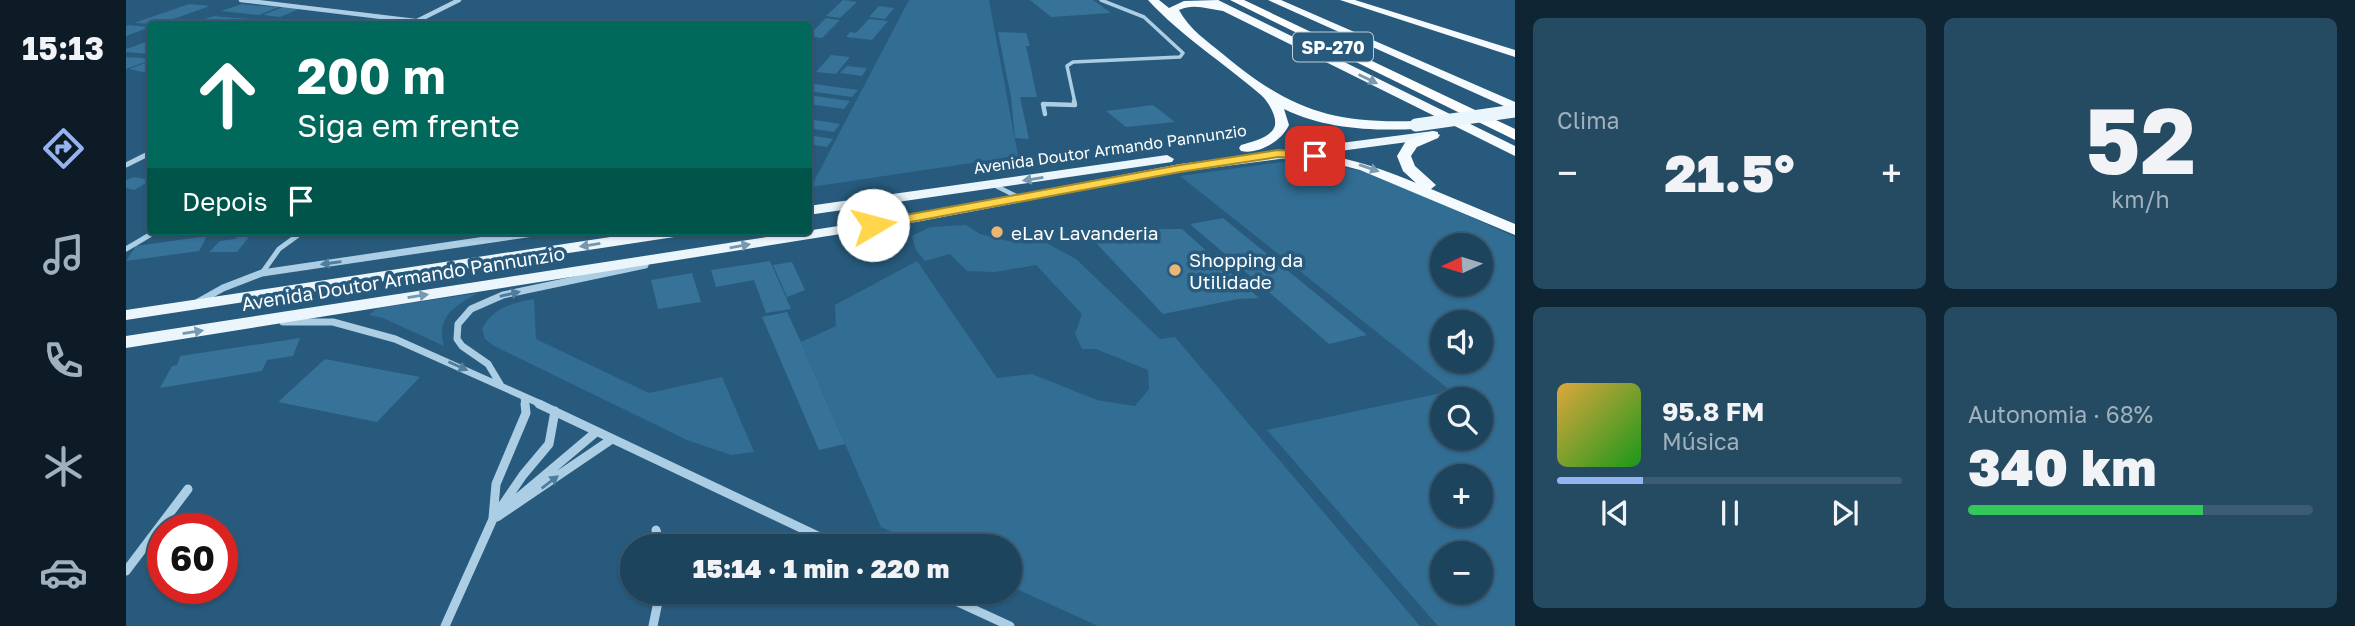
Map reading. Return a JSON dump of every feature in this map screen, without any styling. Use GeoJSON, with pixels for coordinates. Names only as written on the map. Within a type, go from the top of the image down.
{"type":"FeatureCollection","features":[{"type":"Feature","properties":{"kind":"highway"},"geometry":{"type":"LineString","coordinates":[[1153,0],[1260,88],[1288,106],[1319,118],[1365,126],[1416,125]]}},
{"type":"Feature","properties":{"kind":"highway","name":"SP-270"},"geometry":{"type":"LineString","coordinates":[[1210,0],[1515,152]]}},
{"type":"Feature","properties":{"kind":"highway","name":"SP-270"},"geometry":{"type":"LineString","coordinates":[[1234,0],[1515,135]]}},
{"type":"Feature","properties":{"kind":"highway","name":"SP-270"},"geometry":{"type":"LineString","coordinates":[[1250,0],[1515,123]]}},
{"type":"Feature","properties":{"kind":"highway","name":"SP-270"},"geometry":{"type":"LineString","coordinates":[[1273,0],[1515,109]]}},
{"type":"Feature","properties":{"kind":"highway"},"geometry":{"type":"LineString","coordinates":[[1282,0],[1323,22]]}},
{"type":"Feature","properties":{"kind":"highway"},"geometry":{"type":"LineString","coordinates":[[1346,0],[1515,54]]}},
{"type":"Feature","properties":{"kind":"highway"},"geometry":{"type":"LineString","coordinates":[[1180,22],[1173,9],[1177,5],[1205,4],[1263,27]]}},
{"type":"Feature","properties":{"kind":"highway"},"geometry":{"type":"LineString","coordinates":[[1246,148],[1275,136],[1280,132],[1284,120],[1282,113],[1260,88]]}},
{"type":"Feature","properties":{"kind":"highway"},"geometry":{"type":"LineString","coordinates":[[1433,135],[1419,139],[1405,149],[1408,168],[1437,191],[1490,219]]}},
{"type":"Feature","properties":{"kind":"highway"},"geometry":{"type":"LineString","coordinates":[[1278,154],[1322,157],[1365,166],[1515,230]]}},
{"type":"Feature","properties":{"kind":"main road","name":"Avenida Doutor Armando Pannunzio"},"geometry":{"type":"LineString","coordinates":[[812,210],[993,186],[1515,109]]}},
{"type":"Feature","properties":{"kind":"main road","name":"Avenida Doutor Armando Pannunzio"},"geometry":{"type":"LineString","coordinates":[[812,234],[895,222],[1160,172],[1515,123]]}},
{"type":"Feature","properties":{"kind":"main road"},"geometry":{"type":"LineString","coordinates":[[887,200],[882,205],[883,211],[895,222]]}},
{"type":"Feature","properties":{"kind":"main road"},"geometry":{"type":"LineString","coordinates":[[845,206],[857,213],[851,228]]}},
{"type":"Feature","properties":{"kind":"main road","name":"Avenida Doutor Armando Pannunzio"},"geometry":{"type":"LineString","coordinates":[[126,315],[655,235]]}},
{"type":"Feature","properties":{"kind":"main road","name":"Avenida Doutor Armando Pannunzio"},"geometry":{"type":"LineString","coordinates":[[126,342],[808,235]]}},
{"type":"Feature","properties":{"kind":"street"},"geometry":{"type":"LineString","coordinates":[[242,0],[407,21]]}},
{"type":"Feature","properties":{"kind":"street"},"geometry":{"type":"LineString","coordinates":[[417,21],[459,0]]}},
{"type":"Feature","properties":{"kind":"street"},"geometry":{"type":"LineString","coordinates":[[126,165],[147,154]]}},
{"type":"Feature","properties":{"kind":"street"},"geometry":{"type":"LineString","coordinates":[[191,306],[223,288],[262,273],[517,235]]}},
{"type":"Feature","properties":{"kind":"street"},"geometry":{"type":"LineString","coordinates":[[500,385],[488,364],[462,346],[457,339],[458,324],[479,304],[503,295],[710,251]]}},
{"type":"Feature","properties":{"kind":"street"},"geometry":{"type":"LineString","coordinates":[[251,323],[317,321],[363,328],[395,338],[814,534]]}},
{"type":"Feature","properties":{"kind":"street"},"geometry":{"type":"LineString","coordinates":[[493,519],[496,484],[526,413],[524,397]]}},
{"type":"Feature","properties":{"kind":"street"},"geometry":{"type":"LineString","coordinates":[[445,626],[493,519],[523,475],[549,444],[555,411]]}},
{"type":"Feature","properties":{"kind":"street"},"geometry":{"type":"LineString","coordinates":[[493,519],[596,432]]}},
{"type":"Feature","properties":{"kind":"street"},"geometry":{"type":"LineString","coordinates":[[493,519],[551,483],[579,458],[612,439]]}},
{"type":"Feature","properties":{"kind":"street"},"geometry":{"type":"LineString","coordinates":[[126,571],[188,489]]}},
{"type":"Feature","properties":{"kind":"street"},"geometry":{"type":"LineString","coordinates":[[656,530],[657,534]]}},
{"type":"Feature","properties":{"kind":"street"},"geometry":{"type":"LineString","coordinates":[[653,626],[658,604]]}},
{"type":"Feature","properties":{"kind":"street"},"geometry":{"type":"LineString","coordinates":[[962,604],[1010,626]]}},
{"type":"Feature","properties":{"kind":"lane"},"geometry":{"type":"LineString","coordinates":[[1045,114],[1043,104],[1075,105],[1068,66],[1073,62],[1180,57],[1183,52],[1144,17],[1101,0]]}},
{"type":"Feature","properties":{"kind":"lane"},"geometry":{"type":"LineString","coordinates":[[993,186],[1020,198]]}},
{"type":"Feature","properties":{"kind":"lane"},"geometry":{"type":"LineString","coordinates":[[126,249],[149,235]]}},
{"type":"Feature","properties":{"kind":"lane"},"geometry":{"type":"LineString","coordinates":[[262,273],[279,249],[298,235]]}},
{"type":"Feature","properties":{"kind":"shaded area"},"geometry":{"type":"Polygon","coordinates":[[[909,0],[989,0],[1018,156],[812,185],[909,0]]]}},
{"type":"Feature","properties":{"kind":"shaded area"},"geometry":{"type":"Polygon","coordinates":[[[1282,162],[1324,163],[1376,174],[1515,237],[1515,626],[1438,626],[1267,430],[1430,395],[1430,450],[1493,450],[1493,387],[1446,387],[1180,176],[1282,162]]]}},
{"type":"Feature","properties":{"kind":"shaded area"},"geometry":{"type":"Polygon","coordinates":[[[966,225],[980,234],[1008,241],[1039,239],[1076,259],[1160,339],[1175,337],[1420,626],[1098,626],[1022,591],[1022,534],[896,534],[881,527],[801,342],[836,326],[835,305],[917,261],[997,378],[1032,374],[1097,400],[1135,406],[1149,389],[1148,370],[1096,349],[1082,349],[1075,334],[1082,314],[1036,265],[995,272],[967,271],[950,254],[925,261],[916,250],[912,236],[930,227],[966,225]]]}},
{"type":"Feature","properties":{"kind":"shaded area"},"geometry":{"type":"Polygon","coordinates":[[[478,293],[461,303],[445,320],[442,336],[444,346],[383,318],[369,315],[378,308],[478,293]]]}},
{"type":"Feature","properties":{"kind":"shaded area"},"geometry":{"type":"Polygon","coordinates":[[[534,299],[536,339],[649,393],[722,377],[754,452],[731,455],[687,440],[494,346],[485,339],[482,329],[497,311],[511,304],[534,299]]]}},
{"type":"Feature","properties":{"kind":"building"},"geometry":{"type":"Polygon","coordinates":[[[843,0],[857,2],[840,18],[826,16],[843,0]]]}},
{"type":"Feature","properties":{"kind":"building"},"geometry":{"type":"Polygon","coordinates":[[[1030,0],[1093,0],[1111,13],[1051,17],[1030,0]]]}},
{"type":"Feature","properties":{"kind":"building"},"geometry":{"type":"Polygon","coordinates":[[[189,4],[210,6],[168,21],[134,23],[189,4]]]}},
{"type":"Feature","properties":{"kind":"building"},"geometry":{"type":"Polygon","coordinates":[[[242,4],[279,7],[259,15],[221,11],[242,4]]]}},
{"type":"Feature","properties":{"kind":"building"},"geometry":{"type":"Polygon","coordinates":[[[879,6],[894,8],[885,19],[869,17],[879,6]]]}},
{"type":"Feature","properties":{"kind":"building"},"geometry":{"type":"Polygon","coordinates":[[[283,7],[299,9],[280,17],[263,15],[283,7]]]}},
{"type":"Feature","properties":{"kind":"building"},"geometry":{"type":"Polygon","coordinates":[[[214,16],[252,19],[247,21],[198,21],[214,16]]]}},
{"type":"Feature","properties":{"kind":"building"},"geometry":{"type":"Polygon","coordinates":[[[826,18],[840,20],[822,38],[812,37],[812,32],[826,18]]]}},
{"type":"Feature","properties":{"kind":"building"},"geometry":{"type":"Polygon","coordinates":[[[869,19],[888,21],[872,40],[846,37],[850,32],[856,33],[869,19]]]}},
{"type":"Feature","properties":{"kind":"building"},"geometry":{"type":"Polygon","coordinates":[[[126,26],[147,27],[147,28],[126,36],[126,26]]]}},
{"type":"Feature","properties":{"kind":"building"},"geometry":{"type":"Polygon","coordinates":[[[998,32],[1026,33],[1030,46],[1026,46],[1037,97],[1020,97],[1029,139],[1015,138],[1011,97],[998,32]]]}},
{"type":"Feature","properties":{"kind":"building"},"geometry":{"type":"Polygon","coordinates":[[[147,42],[147,54],[126,52],[126,49],[147,42]]]}},
{"type":"Feature","properties":{"kind":"building"},"geometry":{"type":"Polygon","coordinates":[[[831,55],[850,57],[836,74],[816,72],[831,55]]]}},
{"type":"Feature","properties":{"kind":"building"},"geometry":{"type":"Polygon","coordinates":[[[126,57],[147,59],[147,61],[126,69],[126,57]]]}},
{"type":"Feature","properties":{"kind":"building"},"geometry":{"type":"Polygon","coordinates":[[[147,62],[147,73],[129,69],[147,62]]]}},
{"type":"Feature","properties":{"kind":"building"},"geometry":{"type":"Polygon","coordinates":[[[847,66],[867,68],[862,76],[840,73],[847,66]]]}},
{"type":"Feature","properties":{"kind":"building"},"geometry":{"type":"Polygon","coordinates":[[[812,84],[858,90],[852,97],[812,92],[812,84]]]}},
{"type":"Feature","properties":{"kind":"building"},"geometry":{"type":"Polygon","coordinates":[[[812,96],[850,101],[844,109],[812,105],[812,96]]]}},
{"type":"Feature","properties":{"kind":"building"},"geometry":{"type":"Polygon","coordinates":[[[1153,105],[1175,122],[1126,127],[1106,111],[1153,105]]]}},
{"type":"Feature","properties":{"kind":"building"},"geometry":{"type":"Polygon","coordinates":[[[812,120],[840,124],[834,132],[812,129],[812,120]]]}},
{"type":"Feature","properties":{"kind":"building"},"geometry":{"type":"Polygon","coordinates":[[[812,136],[833,139],[827,147],[812,145],[812,136]]]}},
{"type":"Feature","properties":{"kind":"building"},"geometry":{"type":"Polygon","coordinates":[[[134,177],[147,179],[147,183],[134,190],[126,188],[126,180],[134,177]]]}},
{"type":"Feature","properties":{"kind":"building"},"geometry":{"type":"Polygon","coordinates":[[[1223,218],[1367,335],[1329,344],[1190,224],[1223,218]]]}},
{"type":"Feature","properties":{"kind":"building","name":"Shopping da Utilidade"},"geometry":{"type":"Polygon","coordinates":[[[1159,229],[1182,229],[1259,298],[1238,299],[1163,314],[1096,243],[1113,236],[1139,236],[1159,229]]]}},
{"type":"Feature","properties":{"kind":"building"},"geometry":{"type":"Polygon","coordinates":[[[238,235],[251,235],[237,252],[209,252],[220,241],[235,239],[238,235]]]}},
{"type":"Feature","properties":{"kind":"building"},"geometry":{"type":"Polygon","coordinates":[[[207,236],[199,251],[126,261],[136,246],[207,236]]]}},
{"type":"Feature","properties":{"kind":"building"},"geometry":{"type":"Polygon","coordinates":[[[770,261],[791,309],[766,313],[754,280],[716,287],[711,270],[770,261]]]}},
{"type":"Feature","properties":{"kind":"building"},"geometry":{"type":"Polygon","coordinates":[[[792,262],[805,290],[787,297],[773,265],[792,262]]]}},
{"type":"Feature","properties":{"kind":"building"},"geometry":{"type":"Polygon","coordinates":[[[692,273],[701,302],[658,309],[651,280],[692,273]]]}},
{"type":"Feature","properties":{"kind":"building"},"geometry":{"type":"Polygon","coordinates":[[[787,312],[845,444],[819,450],[762,317],[787,312]]]}},
{"type":"Feature","properties":{"kind":"building"},"geometry":{"type":"Polygon","coordinates":[[[300,338],[293,356],[267,360],[262,371],[160,388],[172,366],[177,365],[180,356],[300,338]]]}},
{"type":"Feature","properties":{"kind":"building"},"geometry":{"type":"Polygon","coordinates":[[[325,359],[420,377],[377,422],[278,402],[325,359]]]}},
{"type":"Feature","properties":{"kind":"place","name":"eLav Lavanderia"},"geometry":{"type":"Point","coordinates":[997,232]}},
{"type":"Feature","properties":{"kind":"place","name":"Shopping da Utilidade"},"geometry":{"type":"Point","coordinates":[1175,270]}},
{"type":"Feature","properties":{"kind":"route"},"geometry":{"type":"LineString","coordinates":[[873,225],[1180,168],[1278,154],[1315,156]]}}]}
